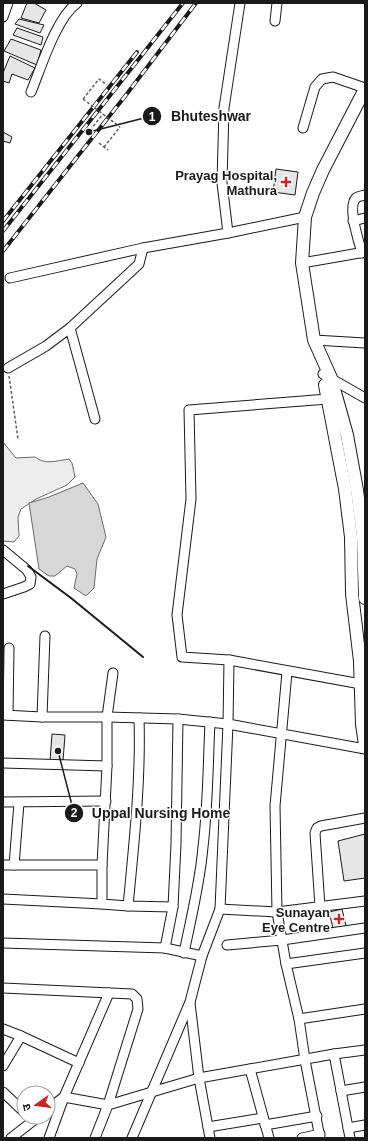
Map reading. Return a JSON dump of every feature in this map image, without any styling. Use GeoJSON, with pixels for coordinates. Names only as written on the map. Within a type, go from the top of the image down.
{"type":"FeatureCollection","features":[{"type":"Feature","properties":{"kind":"main road"},"geometry":{"type":"LineString","coordinates":[[365,88],[323,170],[305,217],[302,263],[314,340],[347,435],[364,537],[365,598]]}},
{"type":"Feature","properties":{"kind":"main road"},"geometry":{"type":"LineString","coordinates":[[327,376],[328,398],[345,489],[351,538],[352,594],[360,661],[362,724],[365,745]]}},
{"type":"Feature","properties":{"kind":"street"},"geometry":{"type":"LineString","coordinates":[[3,17],[8,3]]}},
{"type":"Feature","properties":{"kind":"street"},"geometry":{"type":"LineString","coordinates":[[31,92],[55,34],[65,17],[77,3]]}},
{"type":"Feature","properties":{"kind":"street"},"geometry":{"type":"LineString","coordinates":[[228,233],[222,183],[224,108],[240,3]]}},
{"type":"Feature","properties":{"kind":"street"},"geometry":{"type":"LineString","coordinates":[[275,21],[277,3]]}},
{"type":"Feature","properties":{"kind":"street"},"geometry":{"type":"LineString","coordinates":[[303,128],[315,87],[322,79],[333,77],[365,88]]}},
{"type":"Feature","properties":{"kind":"street"},"geometry":{"type":"LineString","coordinates":[[302,263],[363,253],[353,220],[353,202],[356,198],[365,195]]}},
{"type":"Feature","properties":{"kind":"street"},"geometry":{"type":"LineString","coordinates":[[10,278],[143,248],[228,233],[305,217]]}},
{"type":"Feature","properties":{"kind":"street"},"geometry":{"type":"LineString","coordinates":[[353,220],[365,218]]}},
{"type":"Feature","properties":{"kind":"street"},"geometry":{"type":"LineString","coordinates":[[8,368],[46,346],[70,328],[139,264],[143,248]]}},
{"type":"Feature","properties":{"kind":"street"},"geometry":{"type":"LineString","coordinates":[[70,328],[95,419]]}},
{"type":"Feature","properties":{"kind":"street"},"geometry":{"type":"LineString","coordinates":[[314,340],[365,343]]}},
{"type":"Feature","properties":{"kind":"street"},"geometry":{"type":"LineString","coordinates":[[327,376],[365,398]]}},
{"type":"Feature","properties":{"kind":"street"},"geometry":{"type":"LineString","coordinates":[[328,398],[189,410],[191,499],[177,615],[182,657],[229,660],[287,672],[360,684]]}},
{"type":"Feature","properties":{"kind":"street"},"geometry":{"type":"LineString","coordinates":[[3,550],[27,570],[31,577],[30,584],[24,588],[3,594]]}},
{"type":"Feature","properties":{"kind":"street"},"geometry":{"type":"LineString","coordinates":[[42,717],[45,636]]}},
{"type":"Feature","properties":{"kind":"street"},"geometry":{"type":"LineString","coordinates":[[10,648],[6,715],[178,719],[210,722],[365,749]]}},
{"type":"Feature","properties":{"kind":"street"},"geometry":{"type":"LineString","coordinates":[[132,1138],[190,1002],[202,956],[220,909],[228,724],[229,660]]}},
{"type":"Feature","properties":{"kind":"street"},"geometry":{"type":"LineString","coordinates":[[287,672],[275,806],[277,912],[286,964],[299,1020],[305,1060],[320,1136],[302,1138]]}},
{"type":"Feature","properties":{"kind":"street"},"geometry":{"type":"LineString","coordinates":[[102,904],[102,865],[107,766],[107,717],[113,673]]}},
{"type":"Feature","properties":{"kind":"street"},"geometry":{"type":"LineString","coordinates":[[128,906],[139,783],[139,718]]}},
{"type":"Feature","properties":{"kind":"street"},"geometry":{"type":"LineString","coordinates":[[165,948],[173,907],[176,844],[178,719]]}},
{"type":"Feature","properties":{"kind":"street"},"geometry":{"type":"LineString","coordinates":[[184,953],[198,887],[203,848],[210,722]]}},
{"type":"Feature","properties":{"kind":"street"},"geometry":{"type":"LineString","coordinates":[[3,763],[107,766]]}},
{"type":"Feature","properties":{"kind":"street"},"geometry":{"type":"LineString","coordinates":[[3,802],[106,801]]}},
{"type":"Feature","properties":{"kind":"street"},"geometry":{"type":"LineString","coordinates":[[14,865],[19,803]]}},
{"type":"Feature","properties":{"kind":"street"},"geometry":{"type":"LineString","coordinates":[[320,907],[315,833],[317,828],[365,818]]}},
{"type":"Feature","properties":{"kind":"street"},"geometry":{"type":"LineString","coordinates":[[3,865],[102,865]]}},
{"type":"Feature","properties":{"kind":"street"},"geometry":{"type":"LineString","coordinates":[[3,899],[173,907]]}},
{"type":"Feature","properties":{"kind":"street"},"geometry":{"type":"LineString","coordinates":[[220,909],[277,912],[365,901]]}},
{"type":"Feature","properties":{"kind":"street"},"geometry":{"type":"LineString","coordinates":[[227,946],[365,928]]}},
{"type":"Feature","properties":{"kind":"street"},"geometry":{"type":"LineString","coordinates":[[3,943],[165,948],[202,956]]}},
{"type":"Feature","properties":{"kind":"street"},"geometry":{"type":"LineString","coordinates":[[286,964],[365,953]]}},
{"type":"Feature","properties":{"kind":"street"},"geometry":{"type":"LineString","coordinates":[[3,988],[132,994],[137,999],[138,1008],[108,1105],[95,1138]]}},
{"type":"Feature","properties":{"kind":"street"},"geometry":{"type":"LineString","coordinates":[[50,1138],[64,1097],[109,993]]}},
{"type":"Feature","properties":{"kind":"street"},"geometry":{"type":"LineString","coordinates":[[190,1002],[199,1078],[210,1138]]}},
{"type":"Feature","properties":{"kind":"street"},"geometry":{"type":"LineString","coordinates":[[299,1020],[365,1009]]}},
{"type":"Feature","properties":{"kind":"street"},"geometry":{"type":"LineString","coordinates":[[3,1029],[79,1063]]}},
{"type":"Feature","properties":{"kind":"street"},"geometry":{"type":"LineString","coordinates":[[3,1066],[21,1036]]}},
{"type":"Feature","properties":{"kind":"street"},"geometry":{"type":"LineString","coordinates":[[56,1103],[64,1097],[108,1105],[199,1078],[334,1054],[365,1050]]}},
{"type":"Feature","properties":{"kind":"street"},"geometry":{"type":"LineString","coordinates":[[334,1054],[350,1138]]}},
{"type":"Feature","properties":{"kind":"street"},"geometry":{"type":"LineString","coordinates":[[250,1069],[269,1138]]}},
{"type":"Feature","properties":{"kind":"street"},"geometry":{"type":"LineString","coordinates":[[341,1091],[365,1087]]}},
{"type":"Feature","properties":{"kind":"street"},"geometry":{"type":"LineString","coordinates":[[3,1092],[16,1104]]}},
{"type":"Feature","properties":{"kind":"street"},"geometry":{"type":"LineString","coordinates":[[208,1127],[317,1116]]}},
{"type":"Feature","properties":{"kind":"street"},"geometry":{"type":"LineString","coordinates":[[11,1138],[25,1125]]}},
{"type":"Feature","properties":{"kind":"street"},"geometry":{"type":"LineString","coordinates":[[348,1128],[365,1125]]}},
{"type":"Feature","properties":{"kind":"path"},"geometry":{"type":"LineString","coordinates":[[104,147],[120,127],[83,99],[99,79],[107,85]]}},
{"type":"Feature","properties":{"kind":"path"},"geometry":{"type":"LineString","coordinates":[[87,134],[103,114]]}},
{"type":"Feature","properties":{"kind":"path"},"geometry":{"type":"LineString","coordinates":[[84,132],[90,136]]}},
{"type":"Feature","properties":{"kind":"path"},"geometry":{"type":"LineString","coordinates":[[99,143],[108,150]]}},
{"type":"Feature","properties":{"kind":"path"},"geometry":{"type":"LineString","coordinates":[[8,368],[18,439]]}},
{"type":"Feature","properties":{"kind":"shaded area"},"geometry":{"type":"Polygon","coordinates":[[[3,442],[16,458],[35,457],[47,462],[69,459],[72,463],[75,477],[67,485],[36,499],[21,509],[18,517],[19,536],[14,542],[3,541],[3,442]]]}},
{"type":"Feature","properties":{"kind":"shaded area"},"geometry":{"type":"Polygon","coordinates":[[[83,483],[98,504],[106,537],[97,559],[94,588],[86,596],[74,588],[77,574],[75,569],[67,566],[55,576],[49,576],[39,569],[29,503],[49,497],[83,483]]]}},
{"type":"Feature","properties":{"kind":"building"},"geometry":{"type":"Polygon","coordinates":[[[27,3],[34,3],[46,10],[39,23],[21,18],[27,3]]]}},
{"type":"Feature","properties":{"kind":"building"},"geometry":{"type":"Polygon","coordinates":[[[19,19],[44,25],[40,33],[15,24],[19,19]]]}},
{"type":"Feature","properties":{"kind":"building"},"geometry":{"type":"Polygon","coordinates":[[[17,28],[43,37],[41,45],[13,35],[17,28]]]}},
{"type":"Feature","properties":{"kind":"building"},"geometry":{"type":"Polygon","coordinates":[[[11,39],[41,50],[37,65],[4,51],[11,39]]]}},
{"type":"Feature","properties":{"kind":"building"},"geometry":{"type":"Polygon","coordinates":[[[10,56],[35,68],[28,80],[12,74],[9,83],[3,81],[3,73],[10,56]]]}},
{"type":"Feature","properties":{"kind":"building"},"geometry":{"type":"Polygon","coordinates":[[[3,132],[12,137],[10,143],[3,141],[3,132]]]}},
{"type":"Feature","properties":{"kind":"building"},"geometry":{"type":"Polygon","coordinates":[[[276,169],[298,172],[295,195],[273,192],[276,169]]]}},
{"type":"Feature","properties":{"kind":"building"},"geometry":{"type":"Polygon","coordinates":[[[52,734],[65,735],[63,761],[50,761],[52,734]]]}},
{"type":"Feature","properties":{"kind":"building"},"geometry":{"type":"Polygon","coordinates":[[[365,834],[365,878],[344,881],[338,841],[365,834]]]}},
{"type":"Feature","properties":{"kind":"building"},"geometry":{"type":"Polygon","coordinates":[[[342,909],[347,930],[334,932],[329,912],[342,909]]]}},
{"type":"Feature","properties":{"kind":"railway"},"geometry":{"type":"LineString","coordinates":[[3,231],[183,3]]}},
{"type":"Feature","properties":{"kind":"railway"},"geometry":{"type":"LineString","coordinates":[[3,251],[126,95],[196,3]]}},
{"type":"Feature","properties":{"kind":"railway"},"geometry":{"type":"LineString","coordinates":[[3,221],[137,52]]}},
{"type":"Feature","properties":{"kind":"wall"},"geometry":{"type":"LineString","coordinates":[[28,566],[71,598],[143,657]]}},
{"type":"Feature","properties":{"kind":"place","name":"Bhuteshwar"},"geometry":{"type":"Point","coordinates":[89,132]}},
{"type":"Feature","properties":{"kind":"place","name":"Prayag Hospital, Mathura"},"geometry":{"type":"Point","coordinates":[286,182]}},
{"type":"Feature","properties":{"kind":"place","name":"Uppal Nursing Home"},"geometry":{"type":"Point","coordinates":[58,751]}},
{"type":"Feature","properties":{"kind":"place","name":"Sunayan Eye Centre"},"geometry":{"type":"Point","coordinates":[339,919]}}]}
